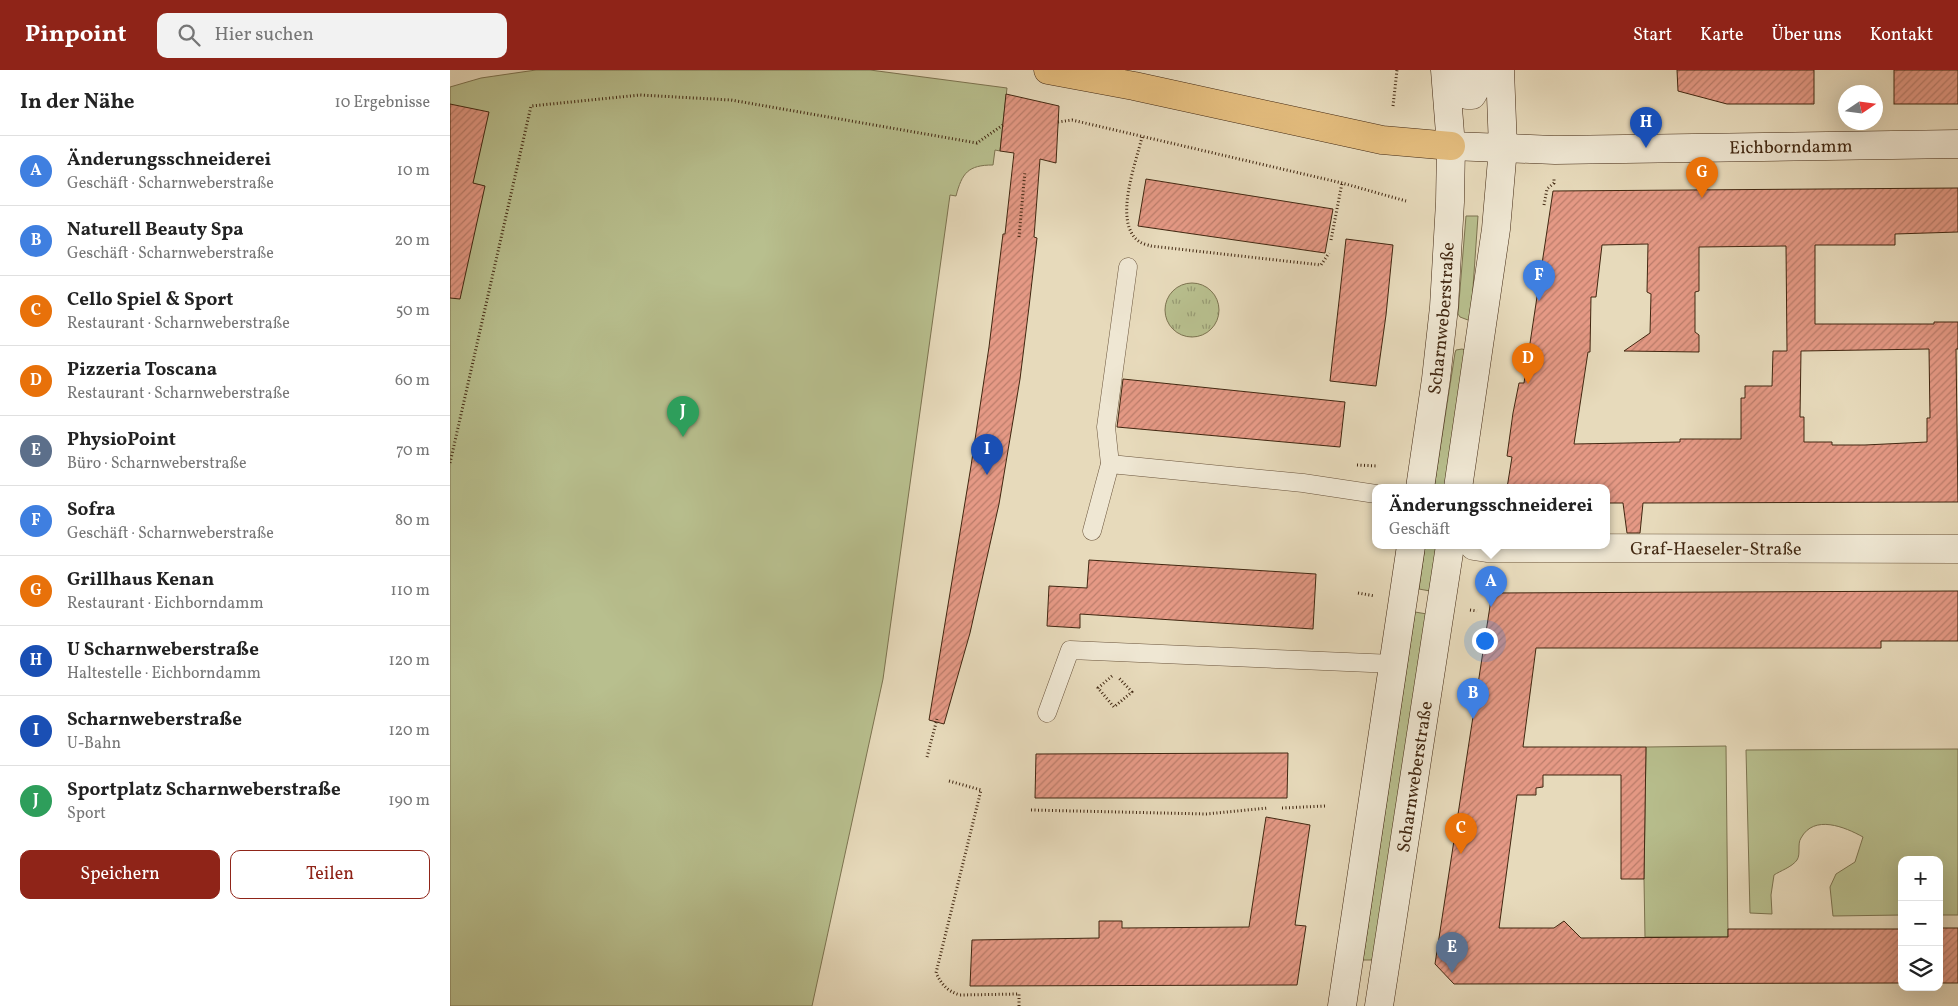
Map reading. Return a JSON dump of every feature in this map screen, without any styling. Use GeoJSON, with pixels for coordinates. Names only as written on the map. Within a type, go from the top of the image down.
{"type":"FeatureCollection","features":[{"type":"Feature","properties":{"kind":"highway"},"geometry":{"type":"LineString","coordinates":[[1048,70],[1134,86],[1382,140],[1450,146]]}},
{"type":"Feature","properties":{"kind":"main road","name":"Scharnweberstraße"},"geometry":{"type":"LineString","coordinates":[[1421,484],[1444,307],[1450,202],[1450,146],[1445,70]]}},
{"type":"Feature","properties":{"kind":"main road"},"geometry":{"type":"LineString","coordinates":[[1459,484],[1494,238],[1503,148],[1489,71]]}},
{"type":"Feature","properties":{"kind":"main road","name":"Eichborndamm"},"geometry":{"type":"LineString","coordinates":[[1503,148],[1555,150],[1958,144]]}},
{"type":"Feature","properties":{"kind":"main road"},"geometry":{"type":"LineString","coordinates":[[1450,146],[1503,148]]}},
{"type":"Feature","properties":{"kind":"main road","name":"Graf-Haeseler-Straße"},"geometry":{"type":"LineString","coordinates":[[1610,548],[1958,548]]}},
{"type":"Feature","properties":{"kind":"main road","name":"Scharnweberstraße"},"geometry":{"type":"LineString","coordinates":[[1342,1006],[1411,549]]}},
{"type":"Feature","properties":{"kind":"main road","name":"Scharnweberstraße"},"geometry":{"type":"LineString","coordinates":[[1379,1006],[1450,549]]}},
{"type":"Feature","properties":{"kind":"lane"},"geometry":{"type":"LineString","coordinates":[[1092,531],[1110,464],[1106,427],[1128,268]]}},
{"type":"Feature","properties":{"kind":"lane"},"geometry":{"type":"LineString","coordinates":[[1110,464],[1303,483],[1372,493]]}},
{"type":"Feature","properties":{"kind":"lane"},"geometry":{"type":"LineString","coordinates":[[1047,713],[1070,650],[1394,664]]}},
{"type":"Feature","properties":{"kind":"path"},"geometry":{"type":"LineString","coordinates":[[1393,106],[1397,70]]}},
{"type":"Feature","properties":{"kind":"path"},"geometry":{"type":"LineString","coordinates":[[450,463],[531,106],[640,95],[731,100],[977,143],[1003,125]]}},
{"type":"Feature","properties":{"kind":"path"},"geometry":{"type":"LineString","coordinates":[[1058,122],[1072,120],[1342,183],[1406,201]]}},
{"type":"Feature","properties":{"kind":"path"},"geometry":{"type":"LineString","coordinates":[[1142,137],[1126,208],[1129,228],[1139,241],[1151,246],[1321,266],[1329,253]]}},
{"type":"Feature","properties":{"kind":"path"},"geometry":{"type":"LineString","coordinates":[[1019,237],[1025,171]]}},
{"type":"Feature","properties":{"kind":"path"},"geometry":{"type":"LineString","coordinates":[[1544,205],[1547,189],[1554,183],[1554,174]]}},
{"type":"Feature","properties":{"kind":"path"},"geometry":{"type":"LineString","coordinates":[[1332,240],[1342,183]]}},
{"type":"Feature","properties":{"kind":"path"},"geometry":{"type":"LineString","coordinates":[[1115,674],[1132,692],[1114,707],[1098,688],[1115,674]]}},
{"type":"Feature","properties":{"kind":"path"},"geometry":{"type":"LineString","coordinates":[[927,757],[937,719]]}},
{"type":"Feature","properties":{"kind":"path"},"geometry":{"type":"LineString","coordinates":[[949,781],[981,790],[936,973],[942,986],[951,993],[960,995],[1019,994],[1019,1006]]}},
{"type":"Feature","properties":{"kind":"path"},"geometry":{"type":"LineString","coordinates":[[1282,808],[1325,806]]}},
{"type":"Feature","properties":{"kind":"path"},"geometry":{"type":"LineString","coordinates":[[1031,810],[1206,814],[1268,808]]}},
{"type":"Feature","properties":{"kind":"green space"},"geometry":{"type":"Polygon","coordinates":[[[536,70],[870,70],[1007,88],[1000,151],[995,150],[993,165],[984,165],[967,172],[961,181],[956,196],[950,195],[883,679],[812,1006],[450,1006],[450,87],[481,78],[536,70]]]}},
{"type":"Feature","properties":{"kind":"green space"},"geometry":{"type":"Polygon","coordinates":[[[1466,216],[1478,216],[1471,316],[1468,320],[1460,317],[1458,314],[1466,216]]]}},
{"type":"Feature","properties":{"kind":"green space"},"geometry":{"type":"Polygon","coordinates":[[[1192,283],[1202,285],[1211,291],[1217,300],[1219,310],[1217,320],[1211,329],[1202,335],[1192,337],[1182,335],[1173,329],[1167,320],[1165,310],[1167,300],[1173,291],[1182,285],[1192,283]]]}},
{"type":"Feature","properties":{"kind":"green space"},"geometry":{"type":"Polygon","coordinates":[[[1456,350],[1465,350],[1447,484],[1435,484],[1455,353],[1456,350]]]}},
{"type":"Feature","properties":{"kind":"green space"},"geometry":{"type":"Polygon","coordinates":[[[1425,549],[1437,549],[1430,591],[1419,589],[1425,549]]]}},
{"type":"Feature","properties":{"kind":"green space"},"geometry":{"type":"Polygon","coordinates":[[[1415,612],[1427,614],[1374,960],[1363,960],[1415,612]]]}},
{"type":"Feature","properties":{"kind":"green space"},"geometry":{"type":"Polygon","coordinates":[[[1726,746],[1728,937],[1645,937],[1646,747],[1726,746]]]}},
{"type":"Feature","properties":{"kind":"green space"},"geometry":{"type":"Polygon","coordinates":[[[1958,749],[1958,915],[1943,915],[1943,856],[1898,856],[1898,915],[1833,916],[1830,887],[1836,874],[1855,862],[1863,837],[1839,827],[1822,824],[1814,826],[1801,838],[1797,860],[1774,875],[1771,895],[1772,914],[1750,913],[1746,750],[1958,749]]]}},
{"type":"Feature","properties":{"kind":"building"},"geometry":{"type":"Polygon","coordinates":[[[1677,70],[1814,70],[1814,104],[1727,104],[1678,91],[1677,70]]]}},
{"type":"Feature","properties":{"kind":"building"},"geometry":{"type":"Polygon","coordinates":[[[1894,70],[1958,70],[1958,104],[1894,104],[1894,70]]]}},
{"type":"Feature","properties":{"kind":"building"},"geometry":{"type":"Polygon","coordinates":[[[1006,94],[1059,106],[1056,163],[1040,159],[1034,237],[1037,238],[1029,307],[1020,379],[999,504],[970,633],[944,724],[929,720],[971,466],[989,347],[1003,234],[1005,234],[1014,153],[1000,151],[1006,94]]]}},
{"type":"Feature","properties":{"kind":"building"},"geometry":{"type":"Polygon","coordinates":[[[450,104],[489,112],[473,183],[485,186],[460,299],[450,298],[450,104]]]}},
{"type":"Feature","properties":{"kind":"building"},"geometry":{"type":"Polygon","coordinates":[[[1146,179],[1333,209],[1325,253],[1138,226],[1146,179]]]}},
{"type":"Feature","properties":{"kind":"building"},"geometry":{"type":"Polygon","coordinates":[[[1958,188],[1958,232],[1895,234],[1895,245],[1815,245],[1815,324],[1934,324],[1934,322],[1958,322],[1958,349],[1956,349],[1958,502],[1643,503],[1640,533],[1627,533],[1623,503],[1610,503],[1610,484],[1508,484],[1512,457],[1507,456],[1513,413],[1519,383],[1524,383],[1553,191],[1958,188]],[[1648,244],[1602,245],[1596,297],[1591,297],[1590,352],[1588,352],[1574,444],[1680,442],[1680,439],[1741,439],[1741,398],[1745,398],[1745,386],[1772,386],[1773,351],[1787,351],[1786,246],[1699,247],[1699,291],[1695,292],[1695,332],[1699,335],[1699,352],[1624,351],[1650,333],[1651,294],[1647,292],[1648,244]],[[1929,349],[1801,351],[1800,417],[1804,417],[1804,442],[1832,442],[1832,445],[1865,445],[1927,442],[1927,418],[1930,418],[1929,349]]]}},
{"type":"Feature","properties":{"kind":"building"},"geometry":{"type":"Polygon","coordinates":[[[1346,239],[1393,245],[1376,386],[1330,381],[1346,239]]]}},
{"type":"Feature","properties":{"kind":"building"},"geometry":{"type":"Polygon","coordinates":[[[1123,379],[1345,402],[1340,447],[1117,427],[1123,379]]]}},
{"type":"Feature","properties":{"kind":"building"},"geometry":{"type":"Polygon","coordinates":[[[1089,560],[1316,574],[1313,629],[1080,614],[1080,628],[1047,626],[1049,586],[1087,588],[1089,560]]]}},
{"type":"Feature","properties":{"kind":"building"},"geometry":{"type":"Polygon","coordinates":[[[1958,591],[1958,641],[1881,641],[1881,648],[1536,648],[1523,747],[1646,747],[1644,879],[1621,879],[1621,775],[1543,775],[1543,787],[1536,788],[1536,795],[1517,795],[1499,928],[1554,928],[1564,921],[1581,938],[1728,937],[1728,929],[1898,929],[1898,983],[1454,984],[1435,964],[1492,593],[1958,591]]]}},
{"type":"Feature","properties":{"kind":"building"},"geometry":{"type":"Polygon","coordinates":[[[1288,753],[1287,798],[1035,798],[1036,754],[1288,753]]]}},
{"type":"Feature","properties":{"kind":"building"},"geometry":{"type":"Polygon","coordinates":[[[1266,817],[1310,825],[1295,925],[1306,926],[1297,985],[970,986],[972,940],[1099,938],[1099,921],[1122,921],[1122,928],[1249,927],[1266,817]]]}},
{"type":"Feature","properties":{"kind":"building"},"geometry":{"type":"Polygon","coordinates":[[[1943,928],[1958,928],[1958,983],[1943,983],[1943,928]]]}},
{"type":"Feature","properties":{"kind":"place","name":"U Scharnweberstraße"},"geometry":{"type":"Point","coordinates":[1646,148]}},
{"type":"Feature","properties":{"kind":"place","name":"Grillhaus Kenan"},"geometry":{"type":"Point","coordinates":[1702,198]}},
{"type":"Feature","properties":{"kind":"place","name":"Sofra"},"geometry":{"type":"Point","coordinates":[1539,301]}},
{"type":"Feature","properties":{"kind":"place","name":"Pizzeria Toscana"},"geometry":{"type":"Point","coordinates":[1528,384]}},
{"type":"Feature","properties":{"kind":"place","name":"Sportplatz Scharnweberstraße"},"geometry":{"type":"Point","coordinates":[683,437]}},
{"type":"Feature","properties":{"kind":"place","name":"Scharnweberstraße"},"geometry":{"type":"Point","coordinates":[987,475]}},
{"type":"Feature","properties":{"kind":"place","name":"Änderungsschneiderei"},"geometry":{"type":"Point","coordinates":[1491,607]}},
{"type":"Feature","properties":{"kind":"place","name":"Naturell Beauty Spa"},"geometry":{"type":"Point","coordinates":[1473,719]}},
{"type":"Feature","properties":{"kind":"place","name":"Cello Spiel & Sport"},"geometry":{"type":"Point","coordinates":[1461,854]}},
{"type":"Feature","properties":{"kind":"place","name":"PhysioPoint"},"geometry":{"type":"Point","coordinates":[1452,973]}}]}
